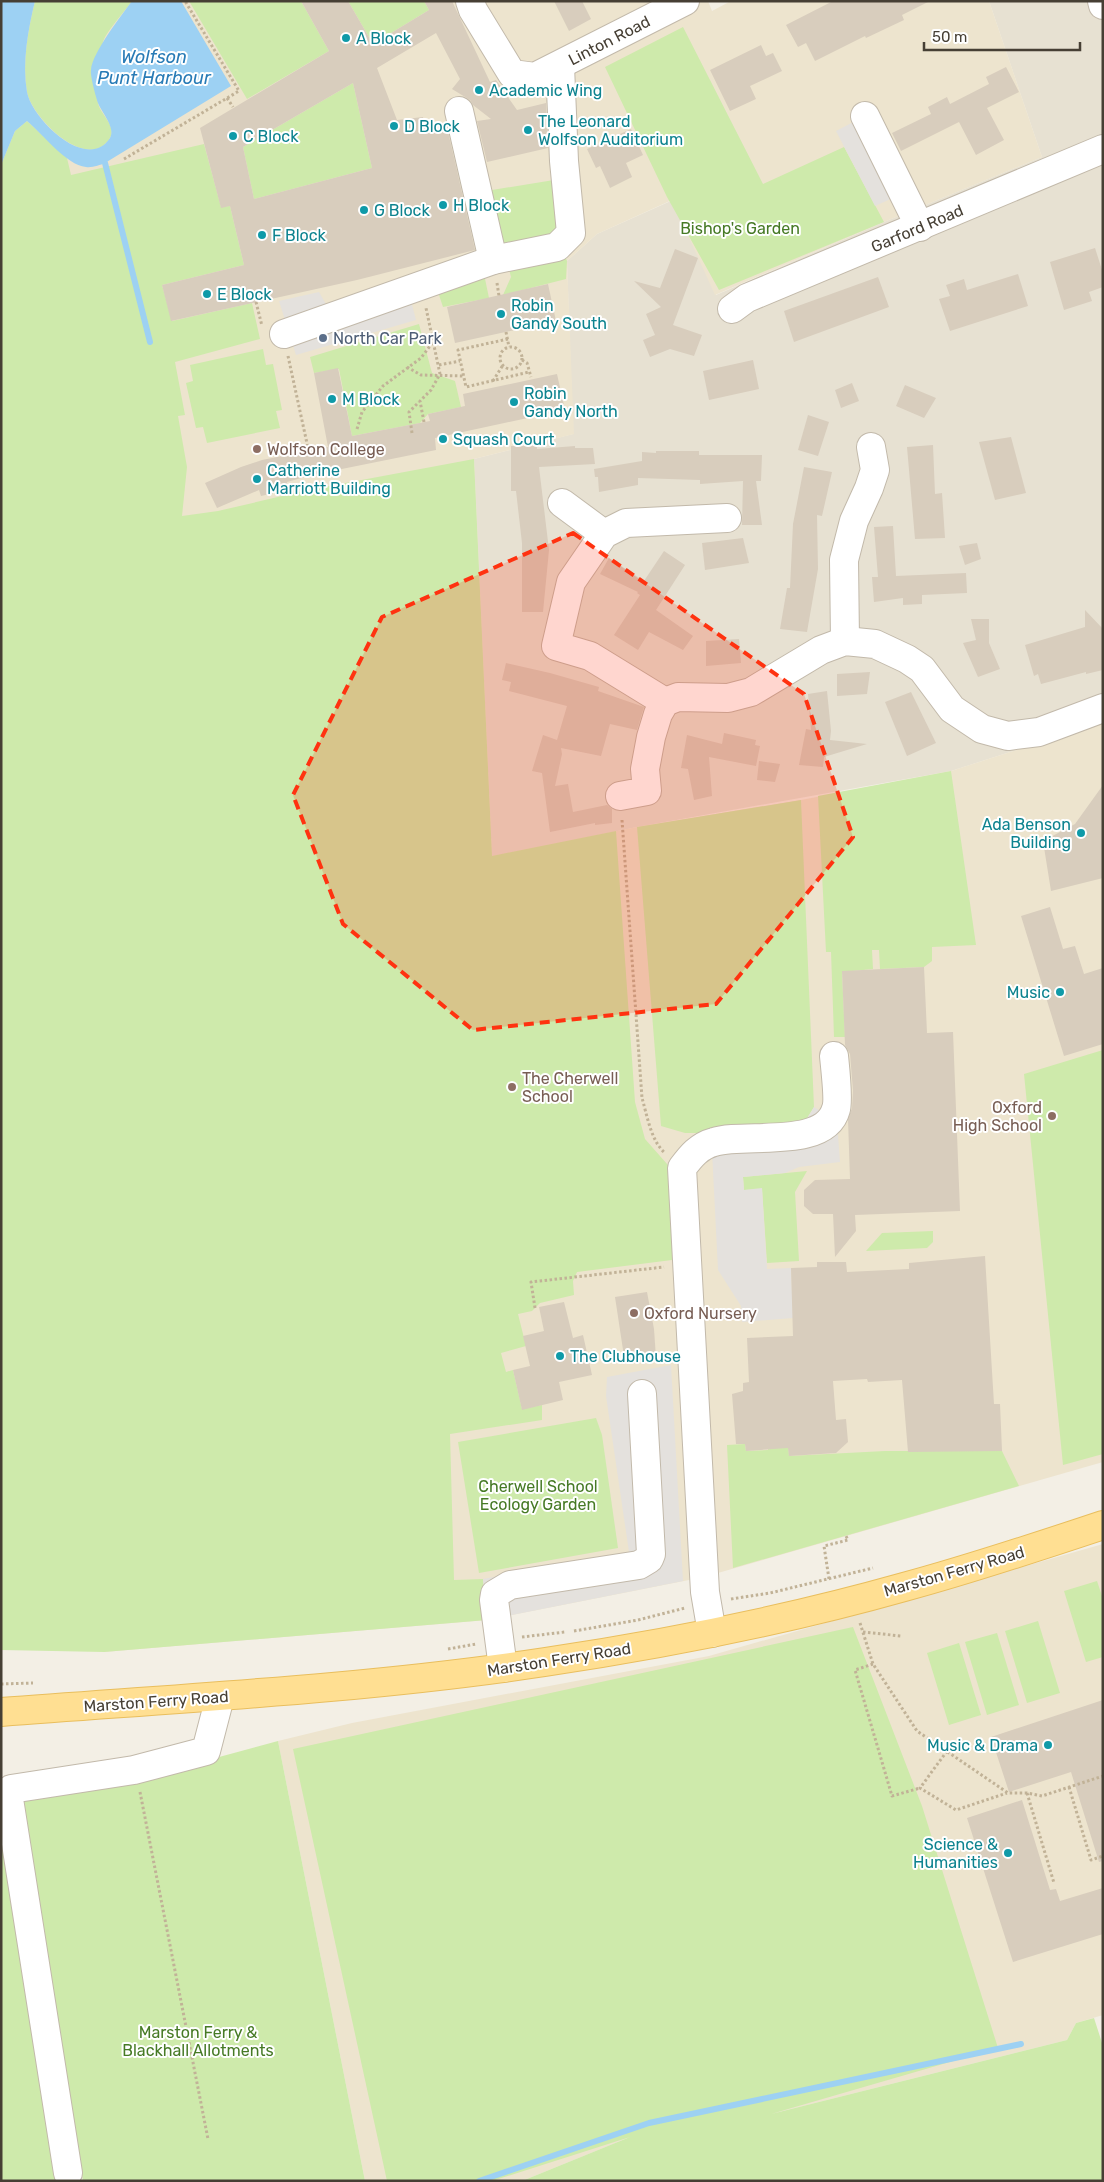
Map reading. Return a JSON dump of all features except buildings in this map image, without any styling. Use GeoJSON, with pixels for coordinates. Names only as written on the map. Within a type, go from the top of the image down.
{"type":"FeatureCollection","features":[{"type":"Feature","properties":{"kind":"main road","name":"Marston Ferry Road"},"geometry":{"type":"LineString","coordinates":[[1,1712],[220,1697],[442,1676],[504,1668],[712,1633],[903,1588],[1103,1525]]}},
{"type":"Feature","properties":{"kind":"street","name":"Linton Road"},"geometry":{"type":"LineString","coordinates":[[470,1],[473,10],[512,74],[534,77],[560,66],[685,1]]}},
{"type":"Feature","properties":{"kind":"street"},"geometry":{"type":"LineString","coordinates":[[284,334],[493,260],[557,247],[571,233],[564,161],[560,66]]}},
{"type":"Feature","properties":{"kind":"street"},"geometry":{"type":"LineString","coordinates":[[459,110],[493,260]]}},
{"type":"Feature","properties":{"kind":"street"},"geometry":{"type":"LineString","coordinates":[[865,116],[920,227]]}},
{"type":"Feature","properties":{"kind":"street","name":"Garford Road"},"geometry":{"type":"LineString","coordinates":[[732,309],[747,298],[1103,149]]}},
{"type":"Feature","properties":{"kind":"street"},"geometry":{"type":"LineString","coordinates":[[845,641],[844,560],[854,521],[869,488],[874,470],[871,447]]}},
{"type":"Feature","properties":{"kind":"street"},"geometry":{"type":"LineString","coordinates":[[562,504],[604,534]]}},
{"type":"Feature","properties":{"kind":"street"},"geometry":{"type":"LineString","coordinates":[[666,702],[590,656],[556,646],[571,582],[604,534],[626,523],[726,518]]}},
{"type":"Feature","properties":{"kind":"street"},"geometry":{"type":"LineString","coordinates":[[620,796],[650,800],[645,769],[651,737],[658,714],[666,702],[678,697],[728,698],[751,692],[821,650],[845,641],[875,644],[907,659],[922,669],[952,709],[982,729],[1008,736],[1039,732],[1103,708]]}},
{"type":"Feature","properties":{"kind":"street"},"geometry":{"type":"LineString","coordinates":[[712,1633],[706,1603],[682,1168],[693,1153],[714,1142],[800,1136],[824,1128],[836,1109],[834,1056]]}},
{"type":"Feature","properties":{"kind":"street"},"geometry":{"type":"LineString","coordinates":[[504,1668],[494,1600],[495,1594],[501,1589],[510,1585],[639,1565],[649,1559],[651,1554],[642,1394]]}},
{"type":"Feature","properties":{"kind":"street"},"geometry":{"type":"LineString","coordinates":[[68,2173],[9,1799],[11,1790],[134,1770],[206,1751],[220,1697]]}},
{"type":"Feature","properties":{"kind":"path"},"geometry":{"type":"LineString","coordinates":[[124,159],[239,91],[185,1]]}},
{"type":"Feature","properties":{"kind":"path"},"geometry":{"type":"LineString","coordinates":[[227,98],[233,107]]}},
{"type":"Feature","properties":{"kind":"path"},"geometry":{"type":"LineString","coordinates":[[412,433],[409,412],[431,390],[440,374],[421,285]]}},
{"type":"Feature","properties":{"kind":"path"},"geometry":{"type":"LineString","coordinates":[[506,332],[509,347]]}},
{"type":"Feature","properties":{"kind":"path"},"geometry":{"type":"LineString","coordinates":[[284,334],[308,448]]}},
{"type":"Feature","properties":{"kind":"path"},"geometry":{"type":"LineString","coordinates":[[508,339],[458,350],[466,387],[529,372]]}},
{"type":"Feature","properties":{"kind":"path"},"geometry":{"type":"LineString","coordinates":[[357,430],[362,412],[383,386],[420,358],[434,341]]}},
{"type":"Feature","properties":{"kind":"path"},"geometry":{"type":"LineString","coordinates":[[509,347],[518,349],[522,355],[522,360],[519,365],[512,369],[503,365],[500,355],[504,349],[509,347]]}},
{"type":"Feature","properties":{"kind":"path"},"geometry":{"type":"LineString","coordinates":[[522,360],[527,363],[531,377]]}},
{"type":"Feature","properties":{"kind":"path"},"geometry":{"type":"LineString","coordinates":[[438,365],[460,361]]}},
{"type":"Feature","properties":{"kind":"path"},"geometry":{"type":"LineString","coordinates":[[493,380],[503,365]]}},
{"type":"Feature","properties":{"kind":"path"},"geometry":{"type":"LineString","coordinates":[[406,367],[421,375],[464,376]]}},
{"type":"Feature","properties":{"kind":"path"},"geometry":{"type":"LineString","coordinates":[[420,401],[424,422]]}},
{"type":"Feature","properties":{"kind":"path"},"geometry":{"type":"LineString","coordinates":[[624,830],[642,1098],[650,1124],[661,1149],[682,1168]]}},
{"type":"Feature","properties":{"kind":"path"},"geometry":{"type":"LineString","coordinates":[[535,1308],[531,1282],[687,1264]]}},
{"type":"Feature","properties":{"kind":"path"},"geometry":{"type":"LineString","coordinates":[[830,1579],[826,1567],[824,1546],[848,1540],[846,1536]]}},
{"type":"Feature","properties":{"kind":"path"},"geometry":{"type":"LineString","coordinates":[[446,1649],[629,1622],[706,1603],[770,1593],[875,1568]]}},
{"type":"Feature","properties":{"kind":"path"},"geometry":{"type":"LineString","coordinates":[[858,1615],[873,1664],[917,1731],[1008,1793]]}},
{"type":"Feature","properties":{"kind":"path"},"geometry":{"type":"LineString","coordinates":[[863,1632],[901,1636]]}},
{"type":"Feature","properties":{"kind":"path"},"geometry":{"type":"LineString","coordinates":[[873,1664],[855,1670],[892,1796],[920,1788],[947,1751]]}},
{"type":"Feature","properties":{"kind":"path"},"geometry":{"type":"LineString","coordinates":[[1,1684],[39,1683]]}},
{"type":"Feature","properties":{"kind":"path"},"geometry":{"type":"LineString","coordinates":[[134,1770],[140,1789],[208,2140]]}},
{"type":"Feature","properties":{"kind":"path"},"geometry":{"type":"LineString","coordinates":[[920,1788],[956,1810],[1008,1793],[1027,1793],[1042,1796],[1103,1776]]}},
{"type":"Feature","properties":{"kind":"path"},"geometry":{"type":"LineString","coordinates":[[1069,1787],[1091,1860],[1103,1856]]}},
{"type":"Feature","properties":{"kind":"path"},"geometry":{"type":"LineString","coordinates":[[1027,1793],[1054,1883]]}},
{"type":"Feature","properties":{"kind":"highlighted area"},"geometry":{"type":"Polygon","coordinates":[[[573,533],[804,694],[853,837],[716,1004],[473,1030],[343,924],[293,795],[382,617],[573,533]]]}},
{"type":"Feature","properties":{"kind":"shaded area"},"geometry":{"type":"Polygon","coordinates":[[[1,1],[708,1],[712,11],[731,1],[989,1],[1042,157],[884,222],[715,295],[672,200],[597,234],[567,261],[574,434],[474,459],[492,856],[637,827],[801,800],[951,771],[1103,722],[1103,1462],[704,1577],[487,1620],[104,1652],[1,1607],[1,1]]]}},
{"type":"Feature","properties":{"kind":"shaded area"},"geometry":{"type":"Polygon","coordinates":[[[989,1],[1103,1],[1103,722],[951,771],[637,827],[492,857],[474,459],[573,434],[567,261],[597,234],[673,200],[716,295],[884,222],[1042,157],[989,1]]]}},
{"type":"Feature","properties":{"kind":"shaded area"},"geometry":{"type":"Polygon","coordinates":[[[865,116],[904,193],[875,206],[836,131],[865,116]]]}},
{"type":"Feature","properties":{"kind":"shaded area","name":"North Car Park"},"geometry":{"type":"Polygon","coordinates":[[[319,292],[335,320],[410,297],[416,320],[296,355],[279,301],[319,292]]]}},
{"type":"Feature","properties":{"kind":"shaded area"},"geometry":{"type":"Polygon","coordinates":[[[814,1107],[837,1121],[840,1162],[799,1167],[785,1173],[743,1177],[744,1190],[762,1188],[767,1269],[791,1268],[793,1318],[742,1322],[741,1306],[718,1270],[712,1151],[806,1120],[814,1107]]]}},
{"type":"Feature","properties":{"kind":"shaded area"},"geometry":{"type":"Polygon","coordinates":[[[671,1365],[683,1581],[487,1620],[483,1579],[629,1552],[606,1396],[607,1377],[671,1365]]]}},
{"type":"Feature","properties":{"kind":"shaded area"},"geometry":{"type":"Polygon","coordinates":[[[1103,1544],[1103,2015],[1076,2023],[1067,2040],[747,2120],[640,2133],[522,2181],[365,2181],[278,1741],[352,1723],[709,1656],[1103,1544]]]}},
{"type":"Feature","properties":{"kind":"green space"},"geometry":{"type":"Polygon","coordinates":[[[35,1],[132,1],[103,42],[99,72],[98,103],[110,125],[112,134],[100,147],[88,150],[75,146],[62,138],[39,115],[31,103],[27,92],[25,58],[35,1]]]}},
{"type":"Feature","properties":{"kind":"green space"},"geometry":{"type":"Polygon","coordinates":[[[189,1],[301,1],[329,51],[247,99],[189,1]]]}},
{"type":"Feature","properties":{"kind":"green space"},"geometry":{"type":"Polygon","coordinates":[[[348,1],[424,1],[429,10],[373,44],[348,1]]]}},
{"type":"Feature","properties":{"kind":"green space","name":"Bishop's Garden"},"geometry":{"type":"Polygon","coordinates":[[[683,27],[763,184],[844,147],[884,222],[719,290],[667,197],[605,67],[683,27]]]}},
{"type":"Feature","properties":{"kind":"green space"},"geometry":{"type":"Polygon","coordinates":[[[353,83],[372,168],[254,199],[243,147],[353,83]]]}},
{"type":"Feature","properties":{"kind":"green space"},"geometry":{"type":"Polygon","coordinates":[[[27,121],[67,158],[71,175],[204,144],[221,207],[230,206],[244,265],[162,285],[172,321],[252,303],[260,339],[175,362],[185,415],[178,416],[187,467],[182,516],[218,511],[308,490],[474,459],[492,856],[616,831],[635,1102],[645,1139],[675,1173],[680,1259],[577,1272],[573,1281],[574,1295],[540,1303],[532,1311],[518,1314],[526,1346],[501,1353],[506,1372],[513,1370],[522,1409],[542,1405],[542,1420],[450,1434],[454,1580],[483,1579],[487,1620],[104,1652],[1,1650],[1,165],[15,131],[27,121]]]}},
{"type":"Feature","properties":{"kind":"green space"},"geometry":{"type":"Polygon","coordinates":[[[560,179],[557,235],[505,247],[497,241],[486,191],[560,179]]]}},
{"type":"Feature","properties":{"kind":"green space"},"geometry":{"type":"Polygon","coordinates":[[[564,253],[567,261],[566,279],[503,295],[511,277],[509,269],[564,253]]]}},
{"type":"Feature","properties":{"kind":"green space"},"geometry":{"type":"Polygon","coordinates":[[[484,274],[489,298],[443,307],[438,292],[484,274]]]}},
{"type":"Feature","properties":{"kind":"green space"},"geometry":{"type":"Polygon","coordinates":[[[419,324],[432,373],[455,381],[461,407],[428,414],[420,423],[352,436],[339,369],[314,373],[310,357],[419,324]]]}},
{"type":"Feature","properties":{"kind":"green space"},"geometry":{"type":"Polygon","coordinates":[[[263,349],[266,365],[273,364],[282,410],[276,411],[280,428],[207,443],[203,427],[196,428],[186,383],[193,381],[190,365],[263,349]]]}},
{"type":"Feature","properties":{"kind":"green space"},"geometry":{"type":"Polygon","coordinates":[[[951,771],[976,945],[932,947],[932,961],[924,967],[880,969],[879,950],[872,950],[873,969],[842,972],[845,1037],[834,1037],[831,952],[826,952],[818,796],[951,771]]]}},
{"type":"Feature","properties":{"kind":"green space"},"geometry":{"type":"Polygon","coordinates":[[[801,800],[814,1107],[806,1120],[722,1133],[685,1133],[661,1126],[637,827],[801,800]]]}},
{"type":"Feature","properties":{"kind":"green space"},"geometry":{"type":"Polygon","coordinates":[[[1103,1050],[1103,1454],[1063,1465],[1024,1074],[1103,1050]]]}},
{"type":"Feature","properties":{"kind":"green space"},"geometry":{"type":"Polygon","coordinates":[[[807,1171],[795,1192],[799,1261],[767,1263],[762,1189],[744,1190],[743,1177],[807,1171]]]}},
{"type":"Feature","properties":{"kind":"green space"},"geometry":{"type":"Polygon","coordinates":[[[933,1231],[933,1242],[927,1248],[866,1251],[882,1233],[933,1231]]]}},
{"type":"Feature","properties":{"kind":"green space","name":"Cherwell School Ecology Garden"},"geometry":{"type":"Polygon","coordinates":[[[596,1418],[602,1435],[618,1548],[479,1573],[458,1442],[596,1418]]]}},
{"type":"Feature","properties":{"kind":"green space"},"geometry":{"type":"Polygon","coordinates":[[[788,1442],[789,1456],[885,1451],[1002,1451],[1019,1486],[733,1568],[727,1445],[745,1444],[746,1451],[768,1450],[768,1444],[788,1442]]]}},
{"type":"Feature","properties":{"kind":"green space"},"geometry":{"type":"Polygon","coordinates":[[[1097,1581],[1103,1599],[1103,1657],[1086,1662],[1064,1591],[1097,1581]]]}},
{"type":"Feature","properties":{"kind":"green space"},"geometry":{"type":"Polygon","coordinates":[[[1038,1621],[1060,1693],[1027,1703],[1005,1631],[1038,1621]]]}},
{"type":"Feature","properties":{"kind":"green space"},"geometry":{"type":"Polygon","coordinates":[[[853,1627],[922,1806],[998,2048],[771,2114],[1067,2040],[1076,2023],[1094,2018],[1103,2046],[1103,2181],[522,2181],[630,2137],[492,2181],[387,2181],[293,1749],[853,1627]]]}},
{"type":"Feature","properties":{"kind":"green space"},"geometry":{"type":"Polygon","coordinates":[[[997,1633],[1019,1705],[987,1715],[965,1642],[997,1633]]]}},
{"type":"Feature","properties":{"kind":"green space"},"geometry":{"type":"Polygon","coordinates":[[[959,1643],[981,1715],[949,1725],[927,1653],[959,1643]]]}},
{"type":"Feature","properties":{"kind":"green space","name":"Marston Ferry & Blackhall Allotments"},"geometry":{"type":"Polygon","coordinates":[[[278,1741],[365,2181],[83,2181],[19,1799],[138,1779],[278,1741]]]}},
{"type":"Feature","properties":{"kind":"green space"},"geometry":{"type":"Polygon","coordinates":[[[1,1824],[63,2181],[1,2181],[1,1824]]]}},
{"type":"Feature","properties":{"kind":"water","name":"Wolfson Punt Harbour"},"geometry":{"type":"Polygon","coordinates":[[[1,1],[35,1],[26,46],[27,92],[31,103],[49,128],[75,146],[88,149],[100,147],[110,138],[111,130],[108,120],[98,103],[91,70],[96,54],[132,1],[181,1],[231,86],[105,163],[93,167],[78,165],[71,161],[27,121],[15,131],[1,165],[1,1]]]}},
{"type":"Feature","properties":{"kind":"waterway"},"geometry":{"type":"LineString","coordinates":[[105,163],[150,342]]}},
{"type":"Feature","properties":{"kind":"waterway"},"geometry":{"type":"LineString","coordinates":[[479,2181],[649,2123],[1021,2044]]}},
{"type":"Feature","properties":{"kind":"place","name":"A Block"},"geometry":{"type":"Point","coordinates":[346,38]}},
{"type":"Feature","properties":{"kind":"place","name":"Academic Wing"},"geometry":{"type":"Point","coordinates":[479,90]}},
{"type":"Feature","properties":{"kind":"place","name":"D Block"},"geometry":{"type":"Point","coordinates":[394,126]}},
{"type":"Feature","properties":{"kind":"place","name":"The Leonard Wolfson Auditorium"},"geometry":{"type":"Point","coordinates":[528,130]}},
{"type":"Feature","properties":{"kind":"place","name":"C Block"},"geometry":{"type":"Point","coordinates":[233,136]}},
{"type":"Feature","properties":{"kind":"place","name":"H Block"},"geometry":{"type":"Point","coordinates":[443,205]}},
{"type":"Feature","properties":{"kind":"place","name":"G Block"},"geometry":{"type":"Point","coordinates":[364,210]}},
{"type":"Feature","properties":{"kind":"place","name":"F Block"},"geometry":{"type":"Point","coordinates":[262,235]}},
{"type":"Feature","properties":{"kind":"place","name":"E Block"},"geometry":{"type":"Point","coordinates":[207,294]}},
{"type":"Feature","properties":{"kind":"place","name":"Robin Gandy South"},"geometry":{"type":"Point","coordinates":[501,314]}},
{"type":"Feature","properties":{"kind":"place","name":"North Car Park"},"geometry":{"type":"Point","coordinates":[323,338]}},
{"type":"Feature","properties":{"kind":"place","name":"M Block"},"geometry":{"type":"Point","coordinates":[332,399]}},
{"type":"Feature","properties":{"kind":"place","name":"Robin Gandy North"},"geometry":{"type":"Point","coordinates":[514,402]}},
{"type":"Feature","properties":{"kind":"place","name":"Squash Court"},"geometry":{"type":"Point","coordinates":[443,439]}},
{"type":"Feature","properties":{"kind":"place","name":"Wolfson College"},"geometry":{"type":"Point","coordinates":[257,449]}},
{"type":"Feature","properties":{"kind":"place","name":"Catherine Marriott Building"},"geometry":{"type":"Point","coordinates":[257,479]}},
{"type":"Feature","properties":{"kind":"place","name":"Ada Benson Building"},"geometry":{"type":"Point","coordinates":[1081,833]}},
{"type":"Feature","properties":{"kind":"place","name":"Music"},"geometry":{"type":"Point","coordinates":[1060,992]}},
{"type":"Feature","properties":{"kind":"place","name":"The Cherwell School"},"geometry":{"type":"Point","coordinates":[512,1087]}},
{"type":"Feature","properties":{"kind":"place","name":"Oxford High School"},"geometry":{"type":"Point","coordinates":[1052,1116]}},
{"type":"Feature","properties":{"kind":"place","name":"Oxford Nursery"},"geometry":{"type":"Point","coordinates":[634,1313]}},
{"type":"Feature","properties":{"kind":"place","name":"The Clubhouse"},"geometry":{"type":"Point","coordinates":[560,1356]}},
{"type":"Feature","properties":{"kind":"place","name":"Music & Drama"},"geometry":{"type":"Point","coordinates":[1048,1745]}},
{"type":"Feature","properties":{"kind":"place","name":"Science & Humanities"},"geometry":{"type":"Point","coordinates":[1008,1853]}}]}
